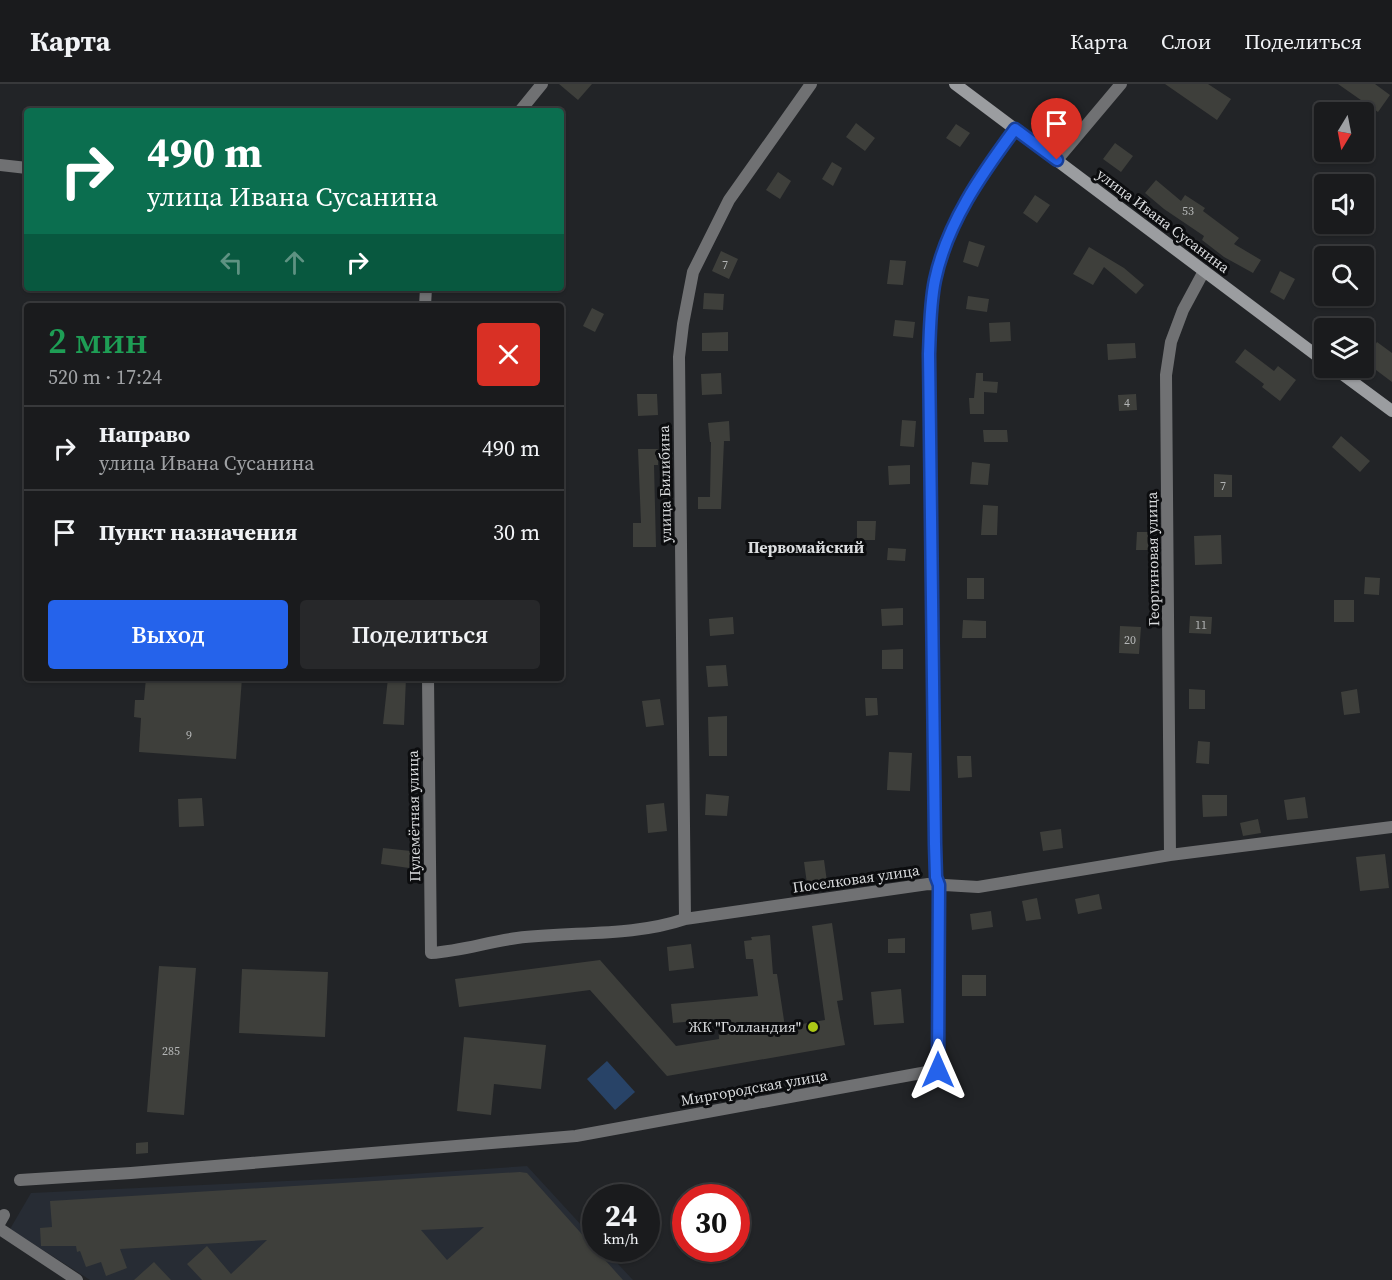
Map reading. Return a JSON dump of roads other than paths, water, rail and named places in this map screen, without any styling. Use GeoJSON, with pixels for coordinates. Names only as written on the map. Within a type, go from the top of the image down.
{"type":"FeatureCollection","features":[{"type":"Feature","properties":{"kind":"street"},"geometry":{"type":"LineString","coordinates":[[522,108],[542,84]]}},
{"type":"Feature","properties":{"kind":"street","name":"улица Билибина"},"geometry":{"type":"LineString","coordinates":[[685,919],[679,357],[683,324],[693,272],[729,200],[811,84]]}},
{"type":"Feature","properties":{"kind":"street","name":"улица Ивана Сусанина"},"geometry":{"type":"LineString","coordinates":[[955,84],[1314,354]]}},
{"type":"Feature","properties":{"kind":"street"},"geometry":{"type":"LineString","coordinates":[[1057,160],[1121,84]]}},
{"type":"Feature","properties":{"kind":"street"},"geometry":{"type":"LineString","coordinates":[[939,885],[936,877],[935,844],[929,354],[934,282],[943,249],[960,212],[1015,129]]}},
{"type":"Feature","properties":{"kind":"street"},"geometry":{"type":"LineString","coordinates":[[0,165],[24,168]]}},
{"type":"Feature","properties":{"kind":"street","name":"Георгиновая улица"},"geometry":{"type":"LineString","coordinates":[[1170,855],[1166,375],[1171,342],[1183,310],[1204,271]]}},
{"type":"Feature","properties":{"kind":"street"},"geometry":{"type":"LineString","coordinates":[[1347,378],[1392,411]]}},
{"type":"Feature","properties":{"kind":"street","name":"Пулемётная улица"},"geometry":{"type":"LineString","coordinates":[[428,681],[431,954]]}},
{"type":"Feature","properties":{"kind":"street","name":"Поселковая улица"},"geometry":{"type":"LineString","coordinates":[[431,954],[457,952],[516,938],[661,927],[685,919],[928,884],[978,887],[1170,855],[1392,827]]}},
{"type":"Feature","properties":{"kind":"street","name":"Миргородская улица"},"geometry":{"type":"LineString","coordinates":[[20,1180],[576,1136],[938,1070],[939,885]]}},
{"type":"Feature","properties":{"kind":"street"},"geometry":{"type":"LineString","coordinates":[[0,1229],[77,1280]]}},
{"type":"Feature","properties":{"kind":"place","name":"ЖК \"Голландия\""},"geometry":{"type":"Point","coordinates":[813,1027]}},
{"type":"Feature","properties":{"kind":"district","name":"Первомайский"},"geometry":{"type":"Point","coordinates":[806,547]}}]}
